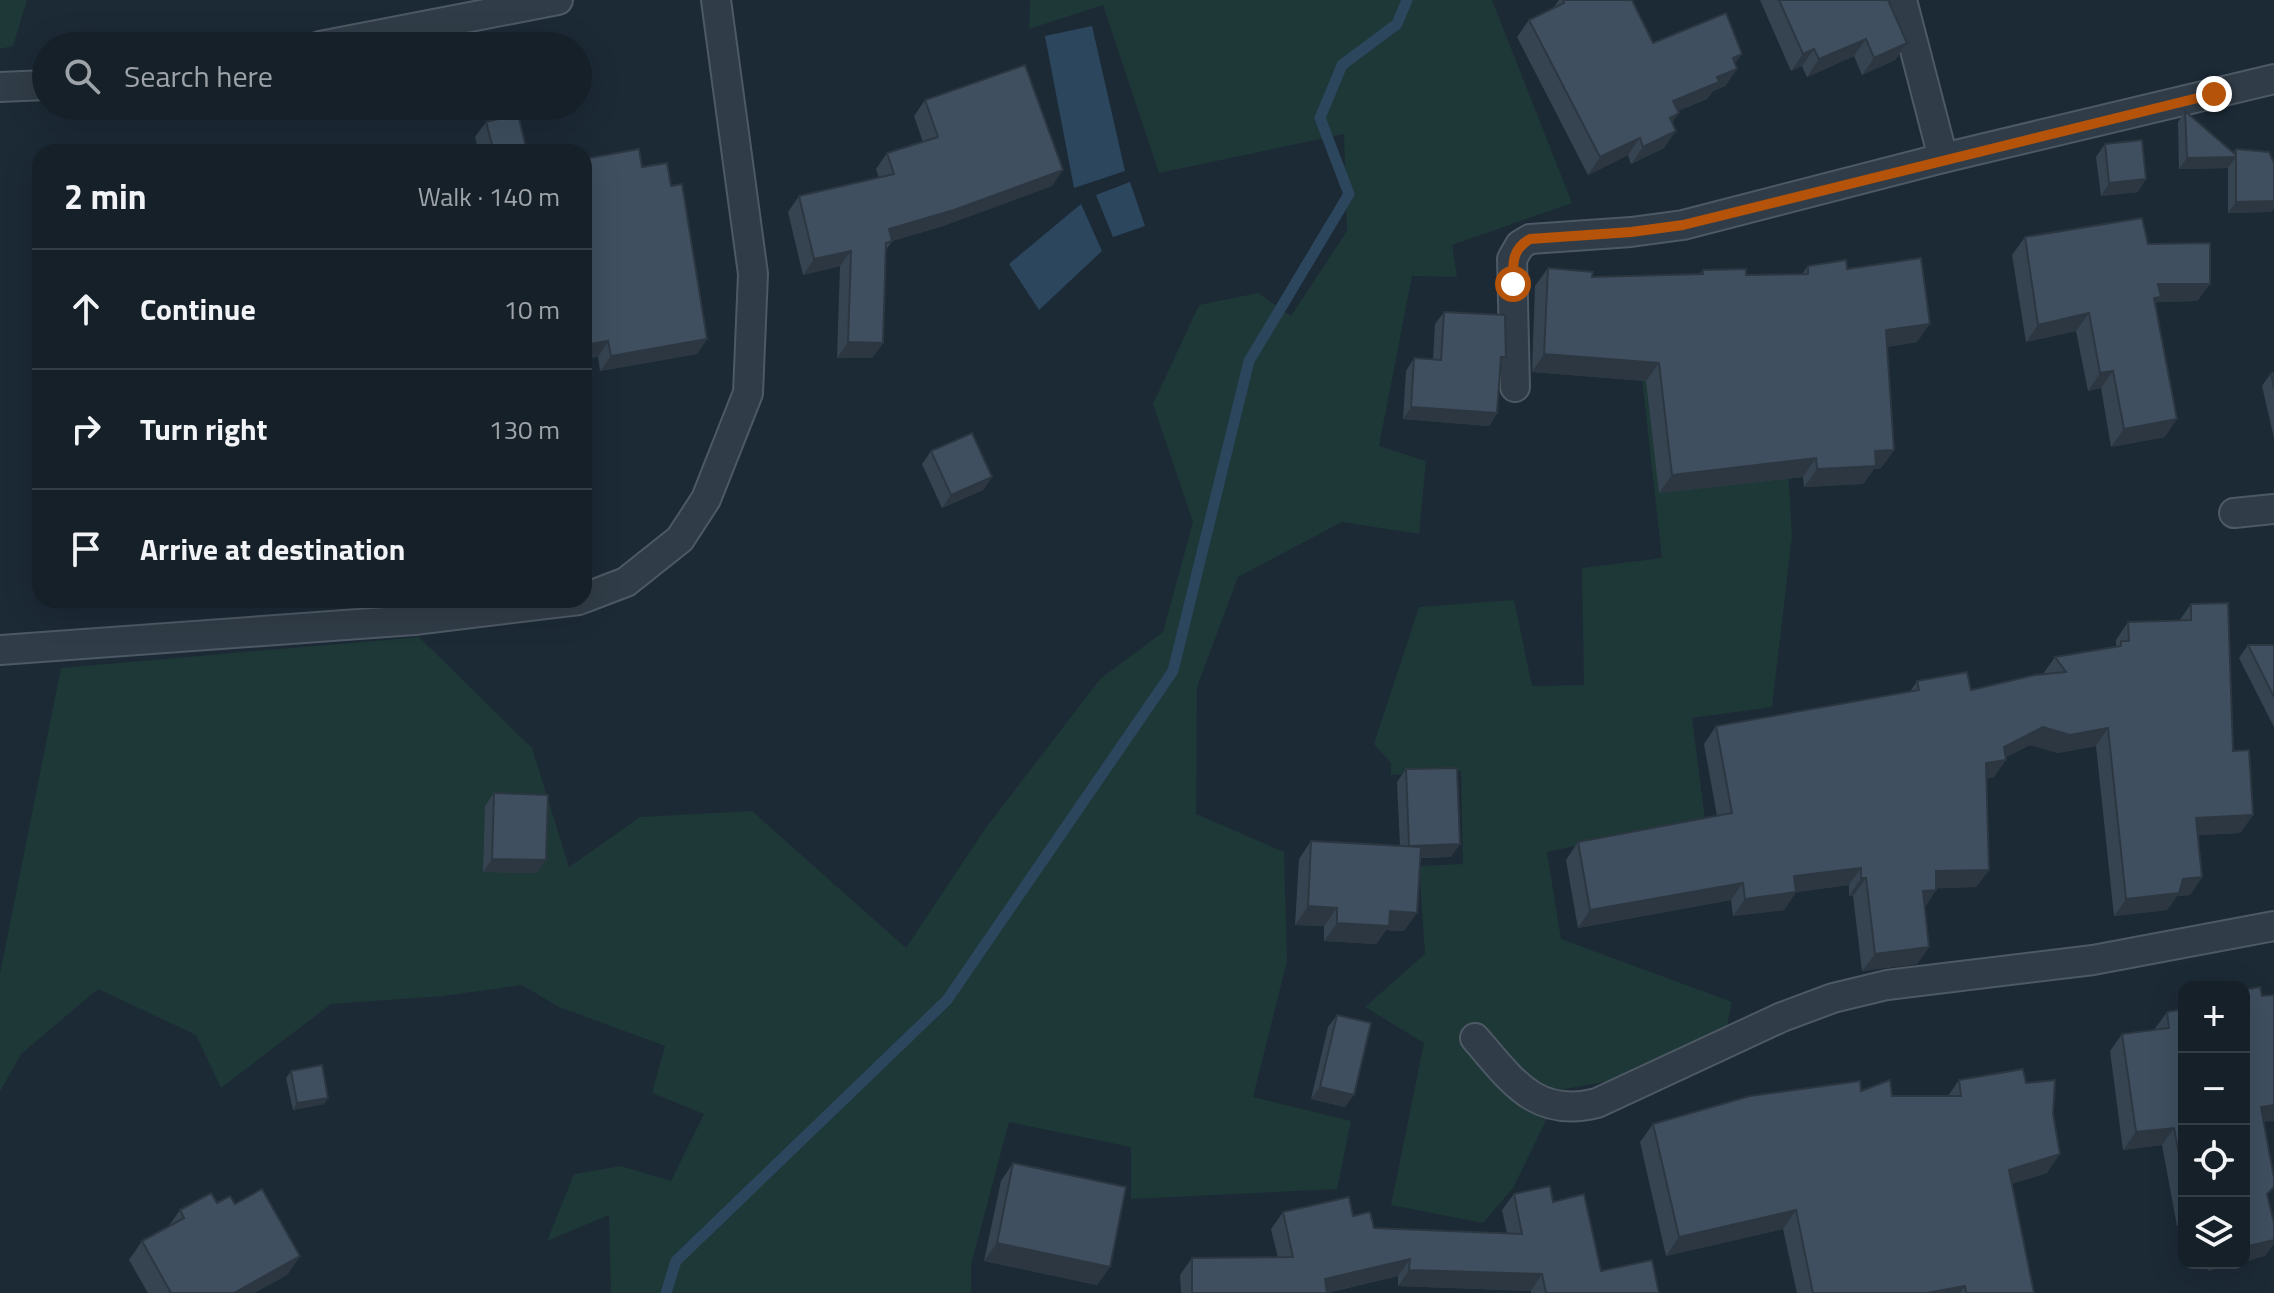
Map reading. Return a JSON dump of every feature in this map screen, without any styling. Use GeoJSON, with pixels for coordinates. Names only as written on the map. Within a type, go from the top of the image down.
{"type":"FeatureCollection","features":[{"type":"Feature","properties":{"kind":"street"},"geometry":{"type":"LineString","coordinates":[[392,32],[558,0]]}},
{"type":"Feature","properties":{"kind":"street"},"geometry":{"type":"LineString","coordinates":[[592,595],[626,582],[680,539],[706,499],[748,393],[753,274],[716,0]]}},
{"type":"Feature","properties":{"kind":"street"},"geometry":{"type":"LineString","coordinates":[[1902,0],[1943,158]]}},
{"type":"Feature","properties":{"kind":"street"},"geometry":{"type":"LineString","coordinates":[[1515,387],[1512,259],[1520,245],[1530,239],[1683,225],[1943,158],[2274,79]]}},
{"type":"Feature","properties":{"kind":"street"},"geometry":{"type":"LineString","coordinates":[[0,87],[32,86]]}},
{"type":"Feature","properties":{"kind":"street"},"geometry":{"type":"LineString","coordinates":[[2234,513],[2274,509]]}},
{"type":"Feature","properties":{"kind":"street"},"geometry":{"type":"LineString","coordinates":[[0,650],[414,620],[510,608]]}},
{"type":"Feature","properties":{"kind":"street"},"geometry":{"type":"LineString","coordinates":[[1475,1038],[1523,1093],[1574,1109],[1597,1103],[1782,1017],[1833,998],[1887,985],[2093,960],[2274,926]]}},
{"type":"Feature","properties":{"kind":"green space"},"geometry":{"type":"Polygon","coordinates":[[[0,0],[27,0],[13,46],[0,49],[0,0]]]}},
{"type":"Feature","properties":{"kind":"green space"},"geometry":{"type":"Polygon","coordinates":[[[1030,0],[1492,0],[1572,203],[1452,245],[1457,277],[1412,276],[1379,446],[1426,461],[1419,534],[1342,522],[1238,577],[1197,687],[1196,814],[1284,852],[1287,961],[1253,1097],[1351,1121],[1337,1189],[1131,1199],[1131,1147],[1009,1122],[971,1265],[971,1293],[611,1293],[609,1215],[547,1241],[574,1174],[621,1166],[671,1181],[704,1114],[652,1093],[665,1046],[559,1007],[522,985],[443,996],[331,1004],[221,1088],[196,1035],[98,989],[21,1054],[0,1092],[0,974],[61,668],[419,637],[532,748],[569,867],[640,817],[752,811],[906,948],[985,829],[1100,679],[1163,632],[1193,522],[1153,404],[1199,305],[1258,293],[1291,316],[1347,231],[1344,134],[1159,173],[1103,5],[1029,29],[1030,0]]]}},
{"type":"Feature","properties":{"kind":"green space"},"geometry":{"type":"Polygon","coordinates":[[[1783,377],[1792,536],[1772,707],[1692,718],[1705,819],[1547,852],[1561,939],[1732,1002],[1727,1026],[1613,1080],[1561,1090],[1513,1188],[1483,1223],[1391,1205],[1424,1043],[1365,1007],[1425,954],[1419,866],[1463,864],[1461,771],[1391,775],[1391,763],[1374,744],[1419,607],[1514,600],[1532,686],[1584,685],[1582,568],[1662,558],[1642,379],[1783,377]]]}},
{"type":"Feature","properties":{"kind":"water"},"geometry":{"type":"Polygon","coordinates":[[[1092,26],[1125,171],[1074,188],[1045,36],[1092,26]]]}},
{"type":"Feature","properties":{"kind":"water"},"geometry":{"type":"Polygon","coordinates":[[[1130,182],[1145,226],[1113,237],[1096,195],[1130,182]]]}},
{"type":"Feature","properties":{"kind":"water"},"geometry":{"type":"Polygon","coordinates":[[[1081,204],[1102,251],[1039,310],[1009,264],[1081,204]]]}},
{"type":"Feature","properties":{"kind":"building"},"geometry":{"type":"Polygon","coordinates":[[[1563,0],[1632,0],[1653,43],[1726,13],[1742,54],[1733,58],[1737,69],[1717,77],[1719,82],[1673,101],[1679,113],[1670,118],[1676,131],[1643,147],[1640,138],[1600,157],[1529,20],[1564,3],[1563,0]]]}},
{"type":"Feature","properties":{"kind":"building"},"geometry":{"type":"Polygon","coordinates":[[[1779,0],[1888,0],[1907,43],[1874,58],[1866,39],[1819,59],[1814,49],[1803,54],[1779,0]]]}},
{"type":"Feature","properties":{"kind":"building"},"geometry":{"type":"Polygon","coordinates":[[[1025,65],[1063,170],[954,210],[889,229],[892,241],[886,243],[883,343],[848,342],[851,251],[814,259],[799,196],[894,174],[887,153],[938,137],[925,100],[1025,65]]]}},
{"type":"Feature","properties":{"kind":"building"},"geometry":{"type":"Polygon","coordinates":[[[2185,111],[2236,155],[2236,149],[2269,152],[2274,163],[2274,201],[2236,202],[2236,157],[2187,158],[2185,111]]]}},
{"type":"Feature","properties":{"kind":"building"},"geometry":{"type":"Polygon","coordinates":[[[519,120],[525,144],[492,144],[486,122],[519,120]]]}},
{"type":"Feature","properties":{"kind":"building"},"geometry":{"type":"Polygon","coordinates":[[[2142,140],[2146,179],[2109,183],[2105,144],[2142,140]]]}},
{"type":"Feature","properties":{"kind":"building"},"geometry":{"type":"Polygon","coordinates":[[[639,149],[642,167],[667,163],[671,186],[682,184],[707,339],[611,356],[608,341],[592,344],[592,158],[639,149]]]}},
{"type":"Feature","properties":{"kind":"building"},"geometry":{"type":"Polygon","coordinates":[[[2142,218],[2148,244],[2210,243],[2210,284],[2158,284],[2161,297],[2154,298],[2177,419],[2124,429],[2113,371],[2100,373],[2089,313],[2038,325],[2025,237],[2142,218]]]}},
{"type":"Feature","properties":{"kind":"building"},"geometry":{"type":"Polygon","coordinates":[[[1921,258],[1930,324],[1886,330],[1894,450],[1875,451],[1876,466],[1817,469],[1816,458],[1672,475],[1659,363],[1544,354],[1548,268],[1593,272],[1592,277],[1703,274],[1703,270],[1746,269],[1746,275],[1808,274],[1808,266],[1846,260],[1847,269],[1921,258]]]}},
{"type":"Feature","properties":{"kind":"building"},"geometry":{"type":"Polygon","coordinates":[[[1444,312],[1505,315],[1506,357],[1501,357],[1497,413],[1411,407],[1414,358],[1441,360],[1444,312]]]}},
{"type":"Feature","properties":{"kind":"building"},"geometry":{"type":"Polygon","coordinates":[[[972,433],[992,477],[951,495],[931,451],[972,433]]]}},
{"type":"Feature","properties":{"kind":"building"},"geometry":{"type":"Polygon","coordinates":[[[2228,603],[2233,751],[2249,750],[2253,815],[2196,818],[2202,877],[2183,879],[2179,893],[2126,899],[2108,728],[2070,735],[2043,727],[2004,747],[2006,760],[1986,763],[1989,870],[1936,871],[1936,890],[1923,891],[1929,947],[1875,954],[1866,878],[1861,878],[1861,868],[1794,876],[1796,892],[1745,899],[1743,883],[1590,910],[1578,842],[1732,813],[1716,726],[1919,690],[1917,681],[1967,672],[1971,690],[2035,675],[2066,672],[2055,657],[2121,646],[2121,641],[2129,641],[2128,622],[2191,620],[2191,604],[2228,603]]]}},
{"type":"Feature","properties":{"kind":"building"},"geometry":{"type":"Polygon","coordinates":[[[2248,645],[2274,645],[2274,697],[2248,645]]]}},
{"type":"Feature","properties":{"kind":"building"},"geometry":{"type":"Polygon","coordinates":[[[1457,768],[1460,844],[1409,846],[1406,769],[1457,768]]]}},
{"type":"Feature","properties":{"kind":"building"},"geometry":{"type":"Polygon","coordinates":[[[494,793],[548,795],[546,860],[492,859],[494,793]]]}},
{"type":"Feature","properties":{"kind":"building"},"geometry":{"type":"Polygon","coordinates":[[[1311,841],[1421,847],[1417,913],[1390,911],[1389,926],[1337,923],[1337,908],[1308,906],[1311,841]]]}},
{"type":"Feature","properties":{"kind":"building"},"geometry":{"type":"Polygon","coordinates":[[[2260,987],[2262,996],[2274,995],[2274,1105],[2261,1107],[2274,1178],[2274,1187],[2267,1194],[2274,1223],[2274,1240],[2250,1246],[2250,1053],[2250,989],[2260,987]]]}},
{"type":"Feature","properties":{"kind":"building"},"geometry":{"type":"Polygon","coordinates":[[[2178,1010],[2178,1149],[2174,1128],[2136,1132],[2122,1034],[2169,1028],[2167,1012],[2178,1010]]]}},
{"type":"Feature","properties":{"kind":"building"},"geometry":{"type":"Polygon","coordinates":[[[1337,1015],[1371,1023],[1354,1095],[1320,1087],[1337,1015]]]}},
{"type":"Feature","properties":{"kind":"building"},"geometry":{"type":"Polygon","coordinates":[[[322,1065],[328,1098],[297,1103],[291,1071],[322,1065]]]}},
{"type":"Feature","properties":{"kind":"building"},"geometry":{"type":"Polygon","coordinates":[[[2023,1069],[2026,1083],[2055,1080],[2053,1114],[2060,1154],[2009,1170],[2034,1293],[1966,1293],[1965,1286],[1927,1293],[1813,1293],[1796,1210],[1679,1237],[1653,1124],[1750,1096],[1860,1081],[1861,1091],[1890,1080],[1892,1096],[1961,1096],[1959,1080],[2023,1069]]]}},
{"type":"Feature","properties":{"kind":"building"},"geometry":{"type":"Polygon","coordinates":[[[1013,1163],[1126,1187],[1110,1267],[997,1243],[1013,1163]]]}},
{"type":"Feature","properties":{"kind":"building"},"geometry":{"type":"Polygon","coordinates":[[[1550,1186],[1553,1202],[1584,1194],[1601,1271],[1652,1260],[1659,1293],[1546,1293],[1542,1274],[1409,1270],[1410,1259],[1325,1279],[1327,1293],[1192,1293],[1192,1258],[1293,1257],[1283,1212],[1349,1197],[1353,1216],[1370,1212],[1374,1228],[1522,1234],[1514,1194],[1550,1186]]]}},
{"type":"Feature","properties":{"kind":"building"},"geometry":{"type":"Polygon","coordinates":[[[262,1189],[300,1256],[234,1293],[171,1293],[142,1241],[184,1218],[180,1210],[211,1193],[217,1203],[230,1196],[235,1204],[262,1189]]]}},
{"type":"Feature","properties":{"kind":"waterway"},"geometry":{"type":"LineString","coordinates":[[666,1293],[676,1261],[947,1000],[1173,671],[1249,361],[1349,194],[1320,118],[1342,65],[1397,24],[1407,0]]}},
{"type":"Feature","properties":{"kind":"route"},"geometry":{"type":"LineString","coordinates":[[1513,284],[1512,259],[1520,245],[1530,239],[1683,225],[1943,158],[2214,94]]}}]}
